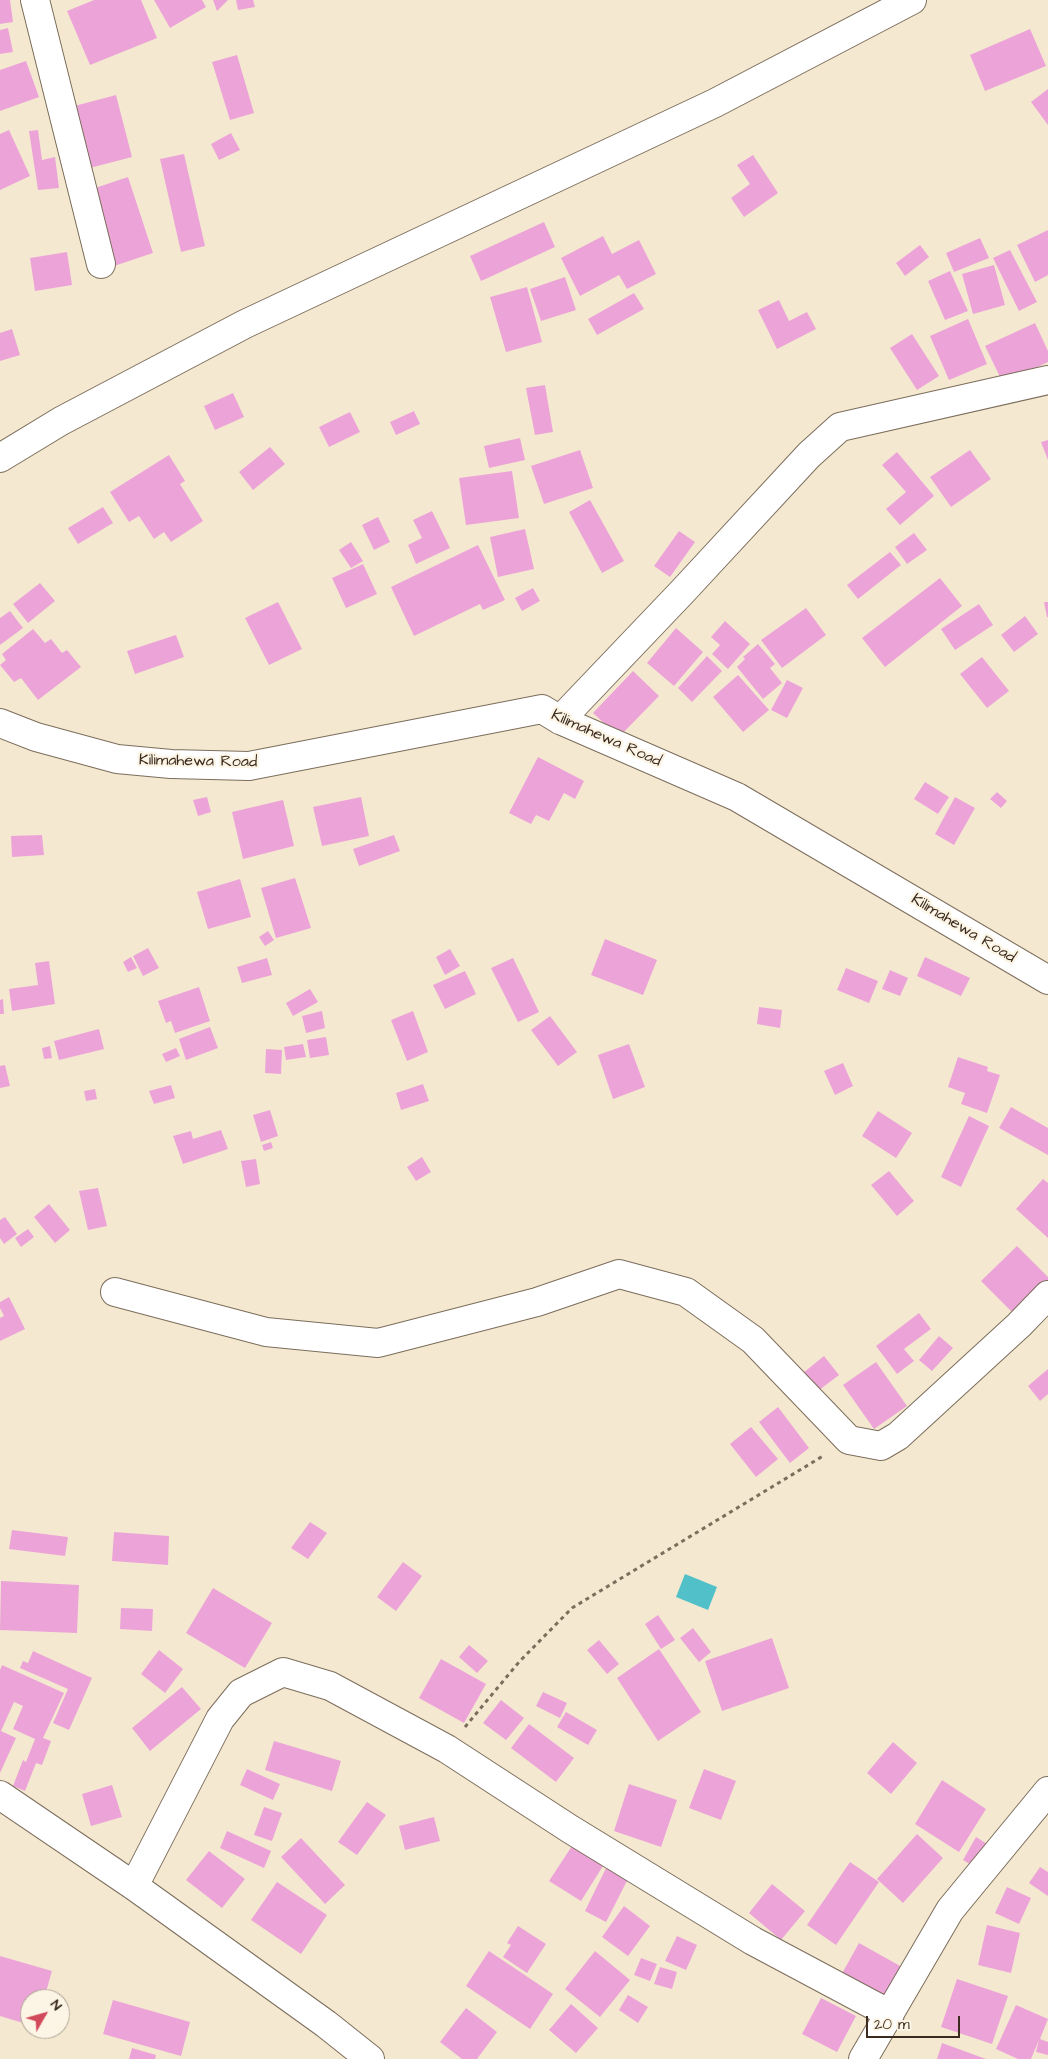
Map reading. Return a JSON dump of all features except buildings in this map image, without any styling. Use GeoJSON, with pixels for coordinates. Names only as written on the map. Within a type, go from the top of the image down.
{"type":"FeatureCollection","features":[{"type":"Feature","properties":{"kind":"street"},"geometry":{"type":"LineString","coordinates":[[35,0],[101,264]]}},
{"type":"Feature","properties":{"kind":"street"},"geometry":{"type":"LineString","coordinates":[[0,458],[60,421],[245,324],[715,103],[912,0]]}},
{"type":"Feature","properties":{"kind":"street"},"geometry":{"type":"LineString","coordinates":[[560,720],[809,454],[840,427],[1048,380]]}},
{"type":"Feature","properties":{"kind":"street","name":"Kilimahewa Road"},"geometry":{"type":"LineString","coordinates":[[0,723],[36,737],[117,760],[171,764],[249,766],[542,710],[560,720],[737,797],[1048,980]]}},
{"type":"Feature","properties":{"kind":"street"},"geometry":{"type":"LineString","coordinates":[[115,1292],[266,1332],[378,1343],[537,1302],[619,1274],[686,1292],[753,1340],[850,1440],[881,1446],[898,1436],[1019,1325],[1048,1295]]}},
{"type":"Feature","properties":{"kind":"street"},"geometry":{"type":"LineString","coordinates":[[134,1886],[220,1719],[241,1693],[283,1672],[330,1686],[447,1749],[570,1829],[753,1941],[890,2014]]}},
{"type":"Feature","properties":{"kind":"street"},"geometry":{"type":"LineString","coordinates":[[863,2059],[950,1910],[1048,1791]]}},
{"type":"Feature","properties":{"kind":"street"},"geometry":{"type":"LineString","coordinates":[[0,1795],[134,1886],[326,2024],[370,2059]]}},
{"type":"Feature","properties":{"kind":"path"},"geometry":{"type":"LineString","coordinates":[[447,1749],[519,1662],[572,1608],[850,1440]]}},
{"type":"Feature","properties":{"kind":"water"},"geometry":{"type":"Polygon","coordinates":[[[685,1574],[717,1587],[708,1610],[676,1597],[685,1574]]]}}]}
